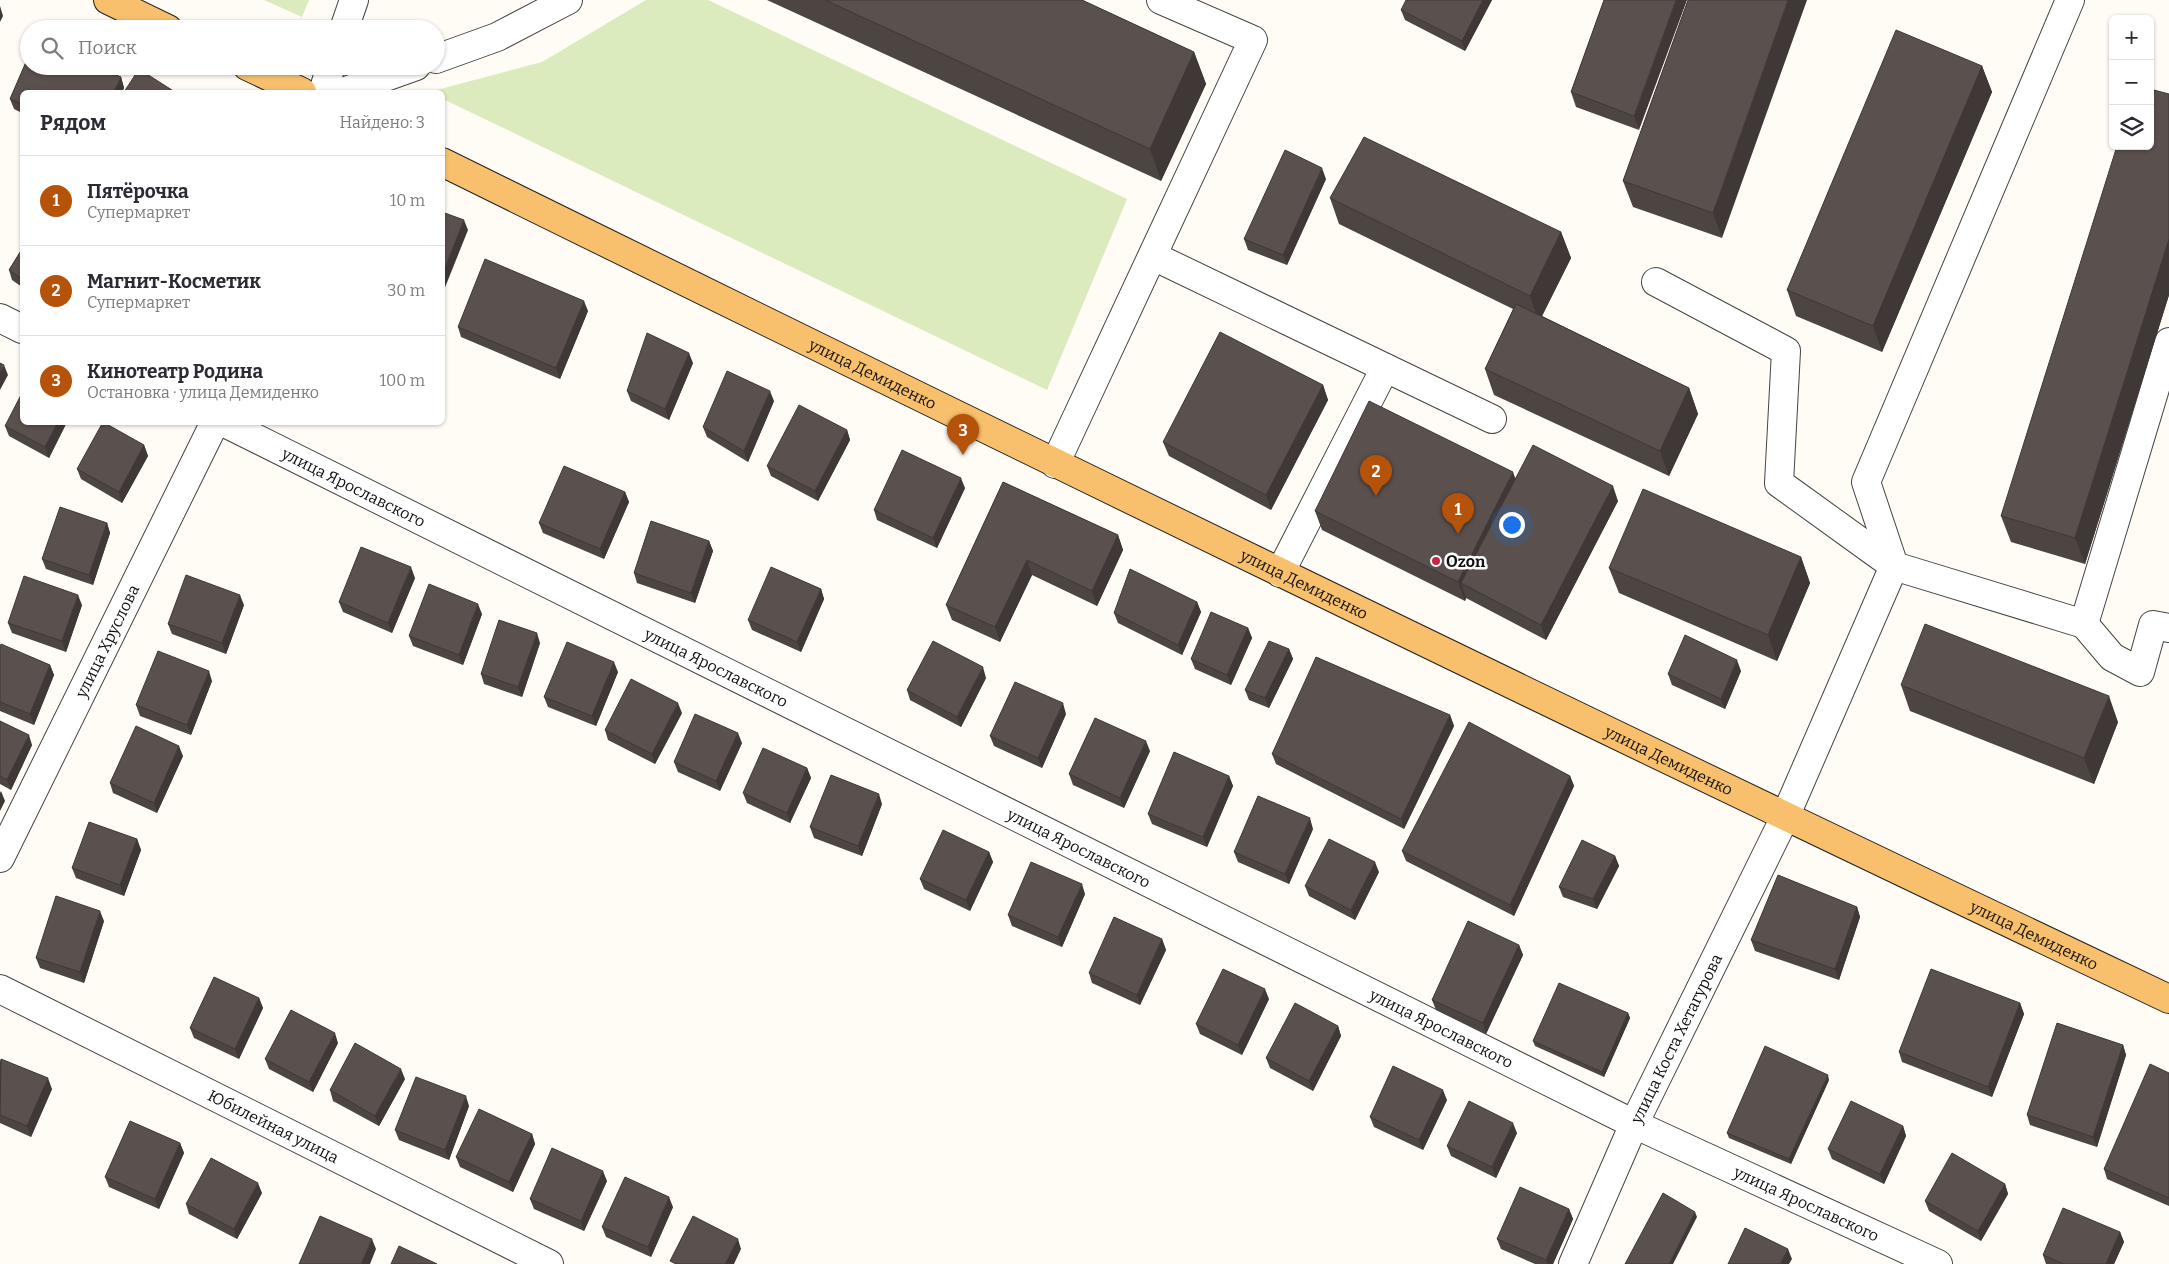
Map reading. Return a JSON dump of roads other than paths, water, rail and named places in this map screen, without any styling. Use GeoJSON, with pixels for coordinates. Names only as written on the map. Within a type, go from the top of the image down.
{"type":"FeatureCollection","features":[{"type":"Feature","properties":{"kind":"main road"},"geometry":{"type":"LineString","coordinates":[[108,0],[149,20]]}},
{"type":"Feature","properties":{"kind":"main road"},"geometry":{"type":"LineString","coordinates":[[266,75],[298,90]]}},
{"type":"Feature","properties":{"kind":"main road","name":"улица Демиденко"},"geometry":{"type":"LineString","coordinates":[[445,163],[1055,464],[1785,817],[2169,999]]}},
{"type":"Feature","properties":{"kind":"street"},"geometry":{"type":"LineString","coordinates":[[347,20],[354,0]]}},
{"type":"Feature","properties":{"kind":"street"},"geometry":{"type":"LineString","coordinates":[[445,56],[497,37],[568,0]]}},
{"type":"Feature","properties":{"kind":"street"},"geometry":{"type":"LineString","coordinates":[[1055,464],[1254,40],[1161,0]]}},
{"type":"Feature","properties":{"kind":"street"},"geometry":{"type":"LineString","coordinates":[[1894,566],[1866,482],[2070,0]]}},
{"type":"Feature","properties":{"kind":"street"},"geometry":{"type":"LineString","coordinates":[[323,90],[328,75]]}},
{"type":"Feature","properties":{"kind":"street"},"geometry":{"type":"LineString","coordinates":[[349,90],[391,75]]}},
{"type":"Feature","properties":{"kind":"street"},"geometry":{"type":"LineString","coordinates":[[1153,256],[1492,419]]}},
{"type":"Feature","properties":{"kind":"street"},"geometry":{"type":"LineString","coordinates":[[1656,282],[1786,351],[1779,482],[1894,566],[2084,624],[2112,657],[2140,672],[2153,626],[2169,628]]}},
{"type":"Feature","properties":{"kind":"street"},"geometry":{"type":"LineString","coordinates":[[0,318],[20,328]]}},
{"type":"Feature","properties":{"kind":"street"},"geometry":{"type":"LineString","coordinates":[[2084,624],[2169,342]]}},
{"type":"Feature","properties":{"kind":"street"},"geometry":{"type":"LineString","coordinates":[[1280,573],[1385,368]]}},
{"type":"Feature","properties":{"kind":"street","name":"улица Хруслова"},"geometry":{"type":"LineString","coordinates":[[0,858],[214,425]]}},
{"type":"Feature","properties":{"kind":"street","name":"улица Ярославского"},"geometry":{"type":"LineString","coordinates":[[229,425],[1634,1124],[1938,1264]]}},
{"type":"Feature","properties":{"kind":"street","name":"улица Коста Хетагурова"},"geometry":{"type":"LineString","coordinates":[[1573,1264],[1634,1124],[1785,817],[1894,566]]}},
{"type":"Feature","properties":{"kind":"street","name":"Юбилейная улица"},"geometry":{"type":"LineString","coordinates":[[0,988],[549,1264]]}},
{"type":"Feature","properties":{"kind":"place","name":"Кинотеатр Родина"},"geometry":{"type":"Point","coordinates":[963,455]}},
{"type":"Feature","properties":{"kind":"place","name":"Магнит-Косметик"},"geometry":{"type":"Point","coordinates":[1376,496]}},
{"type":"Feature","properties":{"kind":"place","name":"Пятёрочка"},"geometry":{"type":"Point","coordinates":[1458,534]}},
{"type":"Feature","properties":{"kind":"place","name":"Ozon"},"geometry":{"type":"Point","coordinates":[1436,561]}}]}
